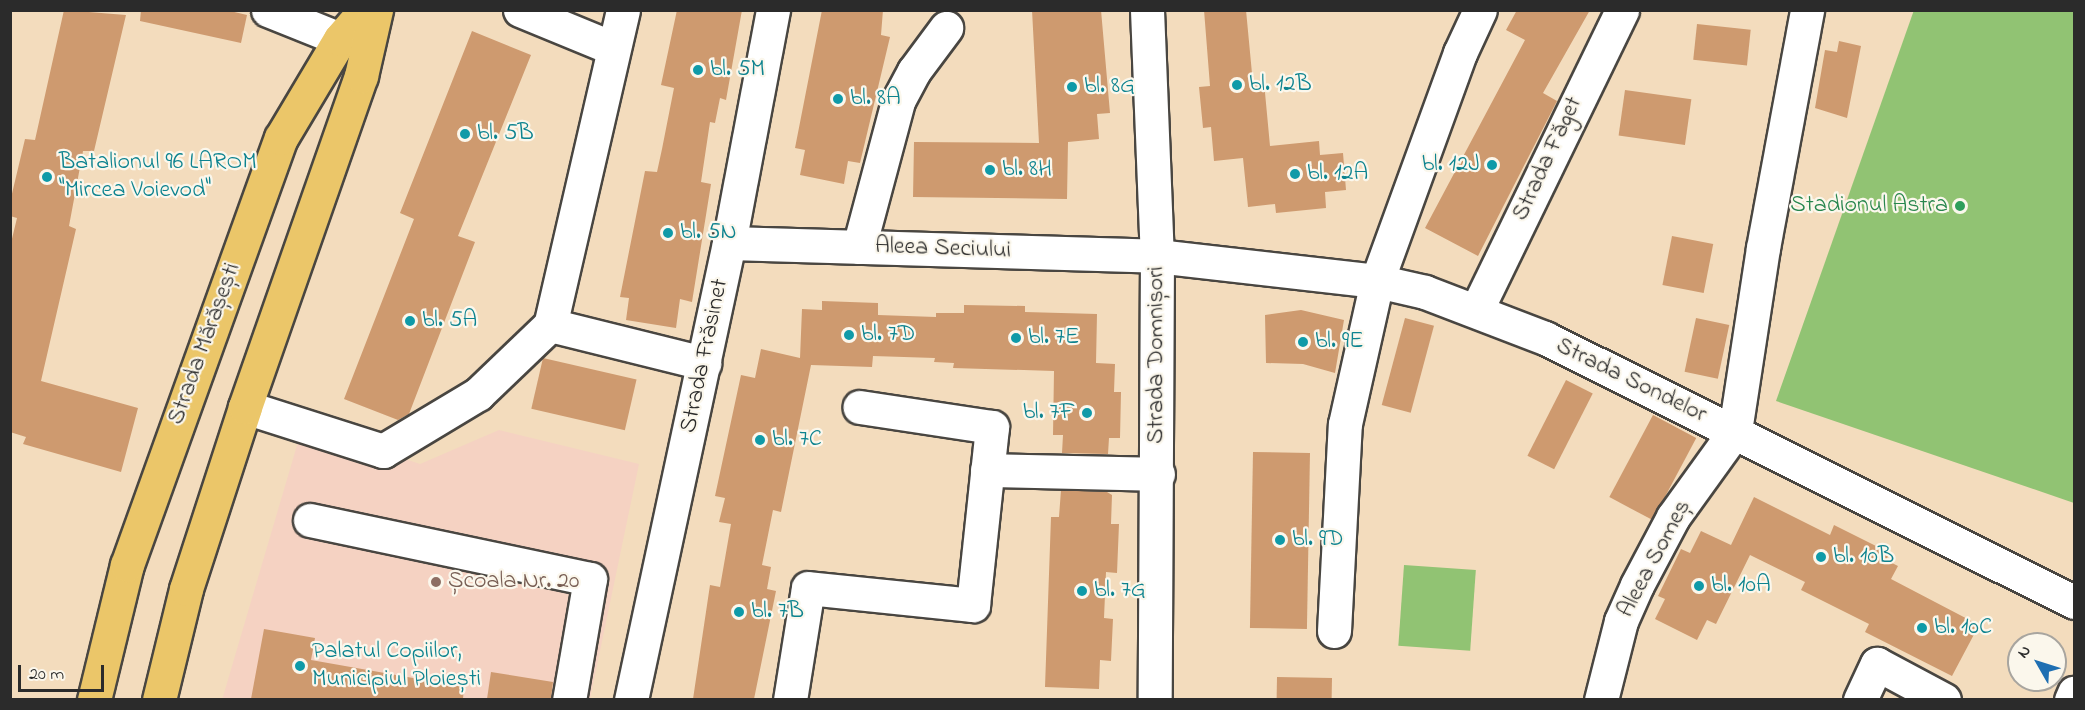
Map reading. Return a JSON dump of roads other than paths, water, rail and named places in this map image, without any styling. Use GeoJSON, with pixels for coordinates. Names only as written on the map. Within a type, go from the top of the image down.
{"type":"FeatureCollection","features":[{"type":"Feature","properties":{"kind":"main road","name":"Strada Mărășești"},"geometry":{"type":"LineString","coordinates":[[94,699],[127,565],[192,378],[281,138],[340,39],[365,10]]}},
{"type":"Feature","properties":{"kind":"main road"},"geometry":{"type":"LineString","coordinates":[[159,699],[186,589],[245,407],[361,76],[376,10]]}},
{"type":"Feature","properties":{"kind":"street"},"geometry":{"type":"LineString","coordinates":[[268,10],[340,39]]}},
{"type":"Feature","properties":{"kind":"street"},"geometry":{"type":"LineString","coordinates":[[520,10],[612,48]]}},
{"type":"Feature","properties":{"kind":"street"},"geometry":{"type":"LineString","coordinates":[[245,407],[383,451],[478,394],[550,325],[612,48],[623,10]]}},
{"type":"Feature","properties":{"kind":"street","name":"Strada Frăsinet"},"geometry":{"type":"LineString","coordinates":[[631,699],[729,243],[773,10]]}},
{"type":"Feature","properties":{"kind":"street","name":"Strada Domnișori"},"geometry":{"type":"LineString","coordinates":[[1147,10],[1157,256],[1158,474],[1155,699]]}},
{"type":"Feature","properties":{"kind":"street"},"geometry":{"type":"LineString","coordinates":[[1334,631],[1345,424],[1377,281],[1460,53],[1480,10]]}},
{"type":"Feature","properties":{"kind":"street","name":"Strada Făget"},"geometry":{"type":"LineString","coordinates":[[1477,309],[1622,10]]}},
{"type":"Feature","properties":{"kind":"street"},"geometry":{"type":"LineString","coordinates":[[1735,431],[1763,248],[1807,10]]}},
{"type":"Feature","properties":{"kind":"street"},"geometry":{"type":"LineString","coordinates":[[859,247],[898,101],[914,71],[946,28]]}},
{"type":"Feature","properties":{"kind":"street","name":"Aleea Seciului"},"geometry":{"type":"LineString","coordinates":[[729,243],[1157,256]]}},
{"type":"Feature","properties":{"kind":"street","name":"Strada Sondelor"},"geometry":{"type":"LineString","coordinates":[[1157,256],[1377,281],[1477,309],[1735,431],[2074,602]]}},
{"type":"Feature","properties":{"kind":"street"},"geometry":{"type":"LineString","coordinates":[[550,325],[704,363]]}},
{"type":"Feature","properties":{"kind":"street"},"geometry":{"type":"LineString","coordinates":[[790,699],[808,588],[973,605],[992,427],[859,407]]}},
{"type":"Feature","properties":{"kind":"street","name":"Aleea Someș"},"geometry":{"type":"LineString","coordinates":[[1601,699],[1621,621],[1637,585],[1673,518],[1735,431]]}},
{"type":"Feature","properties":{"kind":"street"},"geometry":{"type":"LineString","coordinates":[[987,470],[1158,474]]}},
{"type":"Feature","properties":{"kind":"street"},"geometry":{"type":"LineString","coordinates":[[310,520],[591,579],[569,699]]}},
{"type":"Feature","properties":{"kind":"street"},"geometry":{"type":"LineString","coordinates":[[1860,699],[1877,664],[1944,699]]}},
{"type":"Feature","properties":{"kind":"street"},"geometry":{"type":"LineString","coordinates":[[2072,699],[2074,693]]}},
{"type":"Feature","properties":{"kind":"place","name":"bl. 5M"},"geometry":{"type":"Point","coordinates":[698,70]}},
{"type":"Feature","properties":{"kind":"place","name":"bl. 12B"},"geometry":{"type":"Point","coordinates":[1237,85]}},
{"type":"Feature","properties":{"kind":"place","name":"bl. 8G"},"geometry":{"type":"Point","coordinates":[1072,87]}},
{"type":"Feature","properties":{"kind":"place","name":"bl. 8A"},"geometry":{"type":"Point","coordinates":[838,99]}},
{"type":"Feature","properties":{"kind":"place","name":"bl. 5B"},"geometry":{"type":"Point","coordinates":[465,134]}},
{"type":"Feature","properties":{"kind":"place","name":"bl. 12J"},"geometry":{"type":"Point","coordinates":[1492,165]}},
{"type":"Feature","properties":{"kind":"place","name":"bl. 8H"},"geometry":{"type":"Point","coordinates":[990,170]}},
{"type":"Feature","properties":{"kind":"place","name":"bl. 12A"},"geometry":{"type":"Point","coordinates":[1295,174]}},
{"type":"Feature","properties":{"kind":"place","name":"Batalionul 96 LAROM \"Mircea Voievod\""},"geometry":{"type":"Point","coordinates":[47,177]}},
{"type":"Feature","properties":{"kind":"place","name":"Stadionul Astra"},"geometry":{"type":"Point","coordinates":[1960,206]}},
{"type":"Feature","properties":{"kind":"place","name":"bl. 5N"},"geometry":{"type":"Point","coordinates":[668,233]}},
{"type":"Feature","properties":{"kind":"place","name":"bl. 5A"},"geometry":{"type":"Point","coordinates":[410,321]}},
{"type":"Feature","properties":{"kind":"place","name":"bl. 7D"},"geometry":{"type":"Point","coordinates":[849,335]}},
{"type":"Feature","properties":{"kind":"place","name":"bl. 7E"},"geometry":{"type":"Point","coordinates":[1016,338]}},
{"type":"Feature","properties":{"kind":"place","name":"bl. 9E"},"geometry":{"type":"Point","coordinates":[1303,342]}},
{"type":"Feature","properties":{"kind":"place","name":"bl. 7F"},"geometry":{"type":"Point","coordinates":[1087,413]}},
{"type":"Feature","properties":{"kind":"place","name":"bl. 7C"},"geometry":{"type":"Point","coordinates":[760,440]}},
{"type":"Feature","properties":{"kind":"place","name":"bl. 9D"},"geometry":{"type":"Point","coordinates":[1280,540]}},
{"type":"Feature","properties":{"kind":"place","name":"bl. 10B"},"geometry":{"type":"Point","coordinates":[1821,557]}},
{"type":"Feature","properties":{"kind":"place","name":"Școala Nr. 20"},"geometry":{"type":"Point","coordinates":[436,582]}},
{"type":"Feature","properties":{"kind":"place","name":"bl. 10A"},"geometry":{"type":"Point","coordinates":[1699,586]}},
{"type":"Feature","properties":{"kind":"place","name":"bl. 7G"},"geometry":{"type":"Point","coordinates":[1082,591]}},
{"type":"Feature","properties":{"kind":"place","name":"bl. 7B"},"geometry":{"type":"Point","coordinates":[739,612]}},
{"type":"Feature","properties":{"kind":"place","name":"bl. 10C"},"geometry":{"type":"Point","coordinates":[1922,628]}},
{"type":"Feature","properties":{"kind":"place","name":"Palatul Copiilor, Municipiul Ploiești"},"geometry":{"type":"Point","coordinates":[300,666]}}]}
